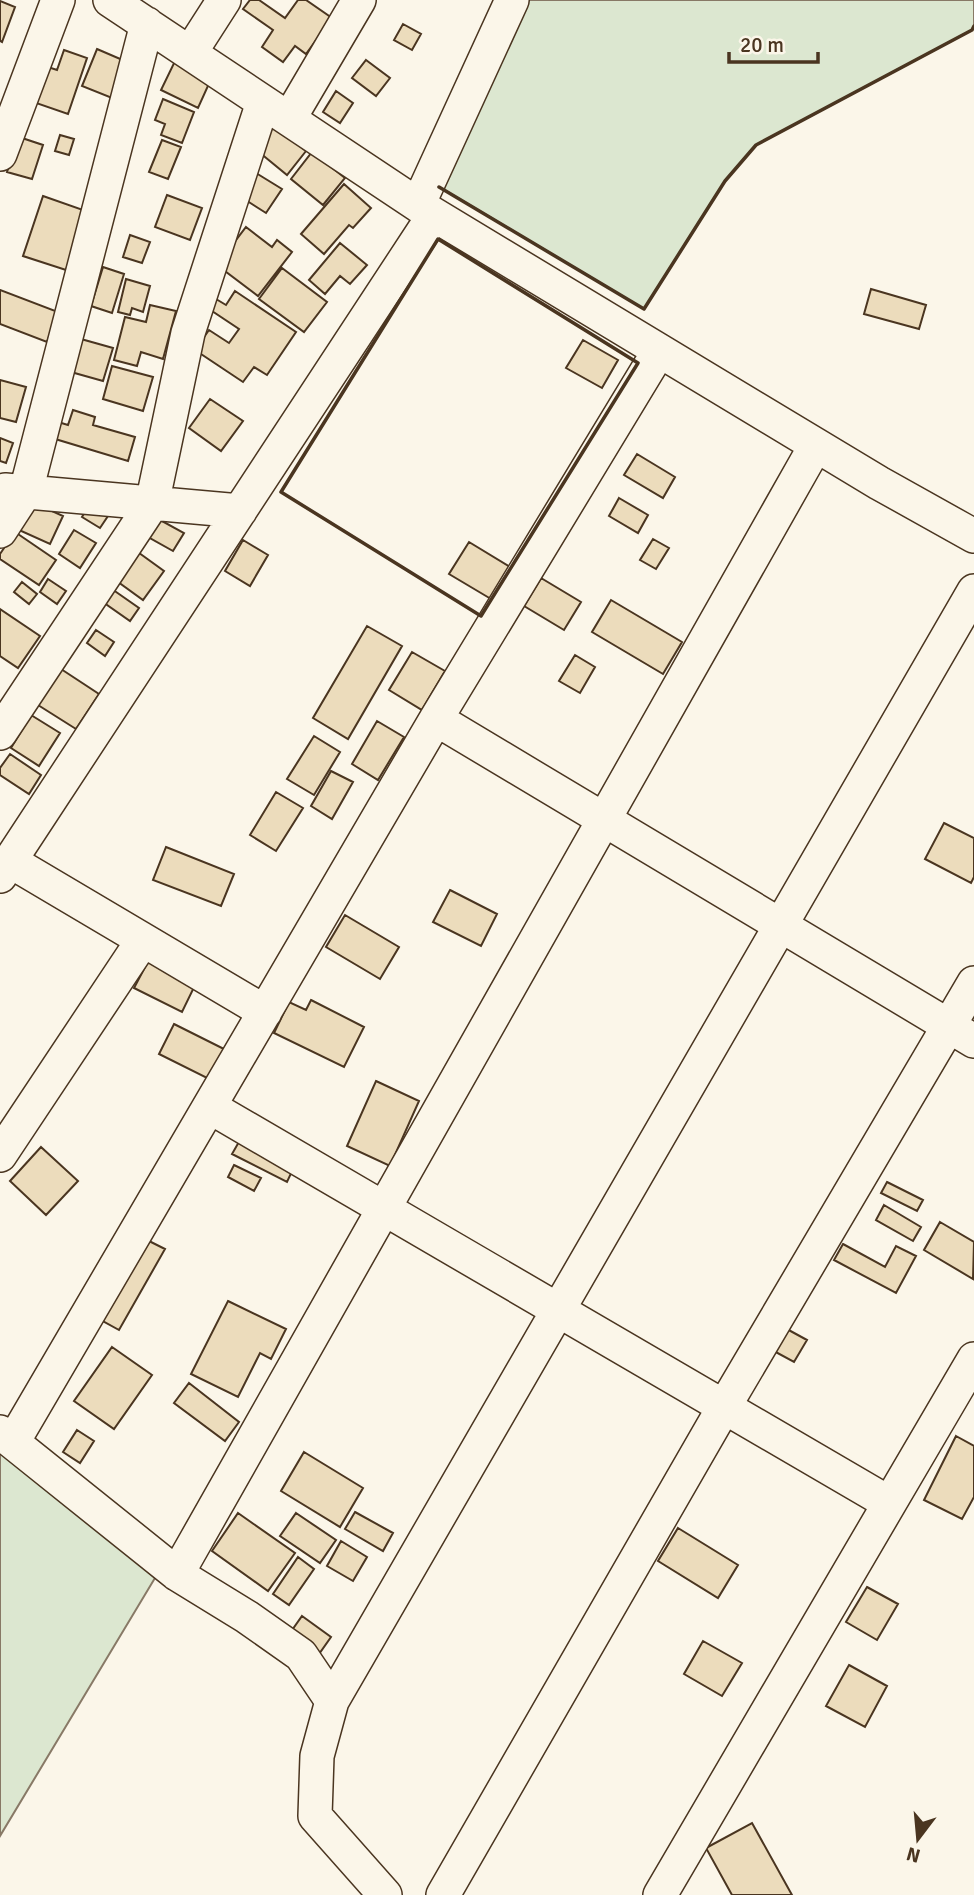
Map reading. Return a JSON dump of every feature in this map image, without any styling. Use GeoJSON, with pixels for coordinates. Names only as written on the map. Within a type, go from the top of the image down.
{"type":"FeatureCollection","features":[{"type":"Feature","properties":{"kind":"street"},"geometry":{"type":"LineString","coordinates":[[0,154],[58,0]]}},
{"type":"Feature","properties":{"kind":"street"},"geometry":{"type":"LineString","coordinates":[[110,0],[426,210],[816,445],[974,536]]}},
{"type":"Feature","properties":{"kind":"street"},"geometry":{"type":"LineString","coordinates":[[190,53],[224,0]]}},
{"type":"Feature","properties":{"kind":"street"},"geometry":{"type":"LineString","coordinates":[[0,733],[152,503],[188,333],[276,111],[359,0]]}},
{"type":"Feature","properties":{"kind":"street"},"geometry":{"type":"LineString","coordinates":[[265,1012],[143,940],[5,868],[240,511],[426,210],[512,0]]}},
{"type":"Feature","properties":{"kind":"street"},"geometry":{"type":"LineString","coordinates":[[0,531],[147,24]]}},
{"type":"Feature","properties":{"kind":"street"},"geometry":{"type":"LineString","coordinates":[[332,1701],[301,1655],[247,1617],[177,1574],[7,1437],[210,1107],[436,719],[659,351]]}},
{"type":"Feature","properties":{"kind":"street"},"geometry":{"type":"LineString","coordinates":[[177,1574],[816,445]]}},
{"type":"Feature","properties":{"kind":"street"},"geometry":{"type":"LineString","coordinates":[[13,490],[240,511]]}},
{"type":"Feature","properties":{"kind":"street"},"geometry":{"type":"LineString","coordinates":[[385,1895],[315,1816],[317,1756],[332,1701],[974,591]]}},
{"type":"Feature","properties":{"kind":"street"},"geometry":{"type":"LineString","coordinates":[[436,719],[961,1033]]}},
{"type":"Feature","properties":{"kind":"street"},"geometry":{"type":"LineString","coordinates":[[0,1156],[143,940]]}},
{"type":"Feature","properties":{"kind":"street"},"geometry":{"type":"LineString","coordinates":[[443,1895],[724,1406],[961,1033],[974,983]]}},
{"type":"Feature","properties":{"kind":"street"},"geometry":{"type":"LineString","coordinates":[[210,1107],[889,1503]]}},
{"type":"Feature","properties":{"kind":"street"},"geometry":{"type":"LineString","coordinates":[[660,1895],[974,1359]]}},
{"type":"Feature","properties":{"kind":"green space"},"geometry":{"type":"Polygon","coordinates":[[[524,0],[974,0],[974,26],[972,30],[756,145],[725,181],[644,309],[438,186],[524,0]]]}},
{"type":"Feature","properties":{"kind":"green space"},"geometry":{"type":"Polygon","coordinates":[[[0,1444],[155,1578],[0,1836],[0,1444]]]}},
{"type":"Feature","properties":{"kind":"building"},"geometry":{"type":"Polygon","coordinates":[[[250,0],[259,0],[285,18],[298,0],[306,0],[332,18],[306,54],[295,46],[283,62],[262,47],[273,30],[243,9],[250,0]]]}},
{"type":"Feature","properties":{"kind":"building"},"geometry":{"type":"Polygon","coordinates":[[[0,1],[15,7],[2,42],[0,41],[0,1]]]}},
{"type":"Feature","properties":{"kind":"building"},"geometry":{"type":"Polygon","coordinates":[[[403,24],[421,34],[412,50],[394,40],[403,24]]]}},
{"type":"Feature","properties":{"kind":"building"},"geometry":{"type":"Polygon","coordinates":[[[97,49],[132,64],[117,100],[82,86],[97,49]]]}},
{"type":"Feature","properties":{"kind":"building"},"geometry":{"type":"Polygon","coordinates":[[[64,50],[87,58],[68,114],[36,103],[48,67],[57,70],[64,50]]]}},
{"type":"Feature","properties":{"kind":"building"},"geometry":{"type":"Polygon","coordinates":[[[176,59],[212,77],[198,108],[161,90],[176,59]]]}},
{"type":"Feature","properties":{"kind":"building"},"geometry":{"type":"Polygon","coordinates":[[[366,60],[390,78],[376,96],[352,78],[366,60]]]}},
{"type":"Feature","properties":{"kind":"building"},"geometry":{"type":"Polygon","coordinates":[[[336,91],[353,103],[340,123],[323,112],[336,91]]]}},
{"type":"Feature","properties":{"kind":"building"},"geometry":{"type":"Polygon","coordinates":[[[163,99],[194,112],[182,143],[161,135],[165,124],[155,120],[163,99]]]}},
{"type":"Feature","properties":{"kind":"building"},"geometry":{"type":"Polygon","coordinates":[[[273,124],[306,151],[287,175],[254,148],[273,124]]]}},
{"type":"Feature","properties":{"kind":"building"},"geometry":{"type":"Polygon","coordinates":[[[60,135],[74,139],[69,155],[55,151],[60,135]]]}},
{"type":"Feature","properties":{"kind":"building"},"geometry":{"type":"Polygon","coordinates":[[[19,137],[43,145],[32,179],[7,172],[19,137]]]}},
{"type":"Feature","properties":{"kind":"building"},"geometry":{"type":"Polygon","coordinates":[[[162,140],[181,147],[168,179],[149,172],[162,140]]]}},
{"type":"Feature","properties":{"kind":"building"},"geometry":{"type":"Polygon","coordinates":[[[312,152],[345,178],[323,205],[291,179],[312,152]]]}},
{"type":"Feature","properties":{"kind":"building"},"geometry":{"type":"Polygon","coordinates":[[[256,173],[282,189],[266,213],[241,197],[256,173]]]}},
{"type":"Feature","properties":{"kind":"building"},"geometry":{"type":"Polygon","coordinates":[[[344,184],[371,208],[353,228],[349,225],[324,254],[301,234],[344,184]]]}},
{"type":"Feature","properties":{"kind":"building"},"geometry":{"type":"Polygon","coordinates":[[[167,195],[202,208],[190,240],[155,227],[167,195]]]}},
{"type":"Feature","properties":{"kind":"building"},"geometry":{"type":"Polygon","coordinates":[[[43,196],[86,211],[66,270],[23,256],[43,196]]]}},
{"type":"Feature","properties":{"kind":"building"},"geometry":{"type":"Polygon","coordinates":[[[246,227],[272,247],[277,240],[292,252],[258,296],[217,265],[246,227]]]}},
{"type":"Feature","properties":{"kind":"building"},"geometry":{"type":"Polygon","coordinates":[[[130,235],[150,242],[142,263],[123,257],[130,235]]]}},
{"type":"Feature","properties":{"kind":"building"},"geometry":{"type":"Polygon","coordinates":[[[340,243],[367,265],[350,284],[340,276],[325,294],[309,280],[340,243]]]}},
{"type":"Feature","properties":{"kind":"building"},"geometry":{"type":"Polygon","coordinates":[[[103,267],[124,274],[112,313],[91,306],[103,267]]]}},
{"type":"Feature","properties":{"kind":"building"},"geometry":{"type":"Polygon","coordinates":[[[282,268],[327,302],[304,332],[259,299],[282,268]]]}},
{"type":"Feature","properties":{"kind":"building"},"geometry":{"type":"Polygon","coordinates":[[[126,279],[150,286],[143,312],[132,308],[130,315],[118,312],[126,279]]]}},
{"type":"Feature","properties":{"kind":"building"},"geometry":{"type":"Polygon","coordinates":[[[871,289],[926,305],[919,329],[864,314],[871,289]]]}},
{"type":"Feature","properties":{"kind":"building"},"geometry":{"type":"Polygon","coordinates":[[[0,290],[58,312],[47,342],[0,324],[0,290]]]}},
{"type":"Feature","properties":{"kind":"building"},"geometry":{"type":"Polygon","coordinates":[[[235,291],[296,332],[267,375],[254,367],[243,382],[195,350],[209,330],[229,343],[239,329],[209,309],[216,299],[226,305],[235,291]]]}},
{"type":"Feature","properties":{"kind":"building"},"geometry":{"type":"Polygon","coordinates":[[[150,305],[176,311],[163,359],[141,352],[137,366],[114,360],[125,317],[146,322],[150,305]]]}},
{"type":"Feature","properties":{"kind":"building"},"geometry":{"type":"Polygon","coordinates":[[[81,339],[113,348],[103,381],[71,372],[81,339]]]}},
{"type":"Feature","properties":{"kind":"building"},"geometry":{"type":"Polygon","coordinates":[[[583,340],[618,360],[602,388],[566,368],[583,340]]]}},
{"type":"Feature","properties":{"kind":"building"},"geometry":{"type":"Polygon","coordinates":[[[112,366],[153,377],[143,411],[103,399],[112,366]]]}},
{"type":"Feature","properties":{"kind":"building"},"geometry":{"type":"Polygon","coordinates":[[[0,380],[26,387],[16,422],[0,418],[0,380]]]}},
{"type":"Feature","properties":{"kind":"building"},"geometry":{"type":"Polygon","coordinates":[[[210,399],[243,421],[221,451],[189,428],[210,399]]]}},
{"type":"Feature","properties":{"kind":"building"},"geometry":{"type":"Polygon","coordinates":[[[73,410],[95,417],[93,425],[135,437],[128,461],[42,435],[48,419],[68,425],[73,410]]]}},
{"type":"Feature","properties":{"kind":"building"},"geometry":{"type":"Polygon","coordinates":[[[0,438],[13,443],[6,463],[0,461],[0,438]]]}},
{"type":"Feature","properties":{"kind":"building"},"geometry":{"type":"Polygon","coordinates":[[[637,454],[675,477],[663,498],[624,475],[637,454]]]}},
{"type":"Feature","properties":{"kind":"building"},"geometry":{"type":"Polygon","coordinates":[[[619,498],[648,515],[638,533],[609,516],[619,498]]]}},
{"type":"Feature","properties":{"kind":"building"},"geometry":{"type":"Polygon","coordinates":[[[92,501],[110,513],[100,528],[82,517],[92,501]]]}},
{"type":"Feature","properties":{"kind":"building"},"geometry":{"type":"Polygon","coordinates":[[[32,502],[63,516],[50,544],[19,530],[32,502]]]}},
{"type":"Feature","properties":{"kind":"building"},"geometry":{"type":"Polygon","coordinates":[[[151,515],[184,533],[173,551],[141,533],[151,515]]]}},
{"type":"Feature","properties":{"kind":"building"},"geometry":{"type":"Polygon","coordinates":[[[74,530],[96,543],[80,568],[59,554],[74,530]]]}},
{"type":"Feature","properties":{"kind":"building"},"geometry":{"type":"Polygon","coordinates":[[[15,532],[56,560],[39,585],[0,559],[0,554],[15,532]]]}},
{"type":"Feature","properties":{"kind":"building"},"geometry":{"type":"Polygon","coordinates":[[[653,539],[669,548],[656,569],[640,560],[653,539]]]}},
{"type":"Feature","properties":{"kind":"building"},"geometry":{"type":"Polygon","coordinates":[[[243,540],[268,555],[250,586],[225,571],[243,540]]]}},
{"type":"Feature","properties":{"kind":"building"},"geometry":{"type":"Polygon","coordinates":[[[469,542],[510,567],[491,599],[449,574],[469,542]]]}},
{"type":"Feature","properties":{"kind":"building"},"geometry":{"type":"Polygon","coordinates":[[[135,550],[164,571],[143,600],[114,579],[135,550]]]}},
{"type":"Feature","properties":{"kind":"building"},"geometry":{"type":"Polygon","coordinates":[[[541,578],[581,602],[564,630],[524,606],[541,578]]]}},
{"type":"Feature","properties":{"kind":"building"},"geometry":{"type":"Polygon","coordinates":[[[48,579],[66,591],[57,604],[40,592],[48,579]]]}},
{"type":"Feature","properties":{"kind":"building"},"geometry":{"type":"Polygon","coordinates":[[[22,582],[37,594],[29,604],[14,592],[22,582]]]}},
{"type":"Feature","properties":{"kind":"building"},"geometry":{"type":"Polygon","coordinates":[[[109,587],[139,608],[130,621],[100,600],[109,587]]]}},
{"type":"Feature","properties":{"kind":"building"},"geometry":{"type":"Polygon","coordinates":[[[611,600],[682,642],[663,674],[592,632],[611,600]]]}},
{"type":"Feature","properties":{"kind":"building"},"geometry":{"type":"Polygon","coordinates":[[[0,609],[40,636],[18,668],[0,656],[0,609]]]}},
{"type":"Feature","properties":{"kind":"building"},"geometry":{"type":"Polygon","coordinates":[[[367,626],[402,646],[348,739],[313,718],[367,626]]]}},
{"type":"Feature","properties":{"kind":"building"},"geometry":{"type":"Polygon","coordinates":[[[96,630],[114,642],[105,656],[87,643],[96,630]]]}},
{"type":"Feature","properties":{"kind":"building"},"geometry":{"type":"Polygon","coordinates":[[[412,652],[445,671],[422,710],[389,690],[412,652]]]}},
{"type":"Feature","properties":{"kind":"building"},"geometry":{"type":"Polygon","coordinates":[[[575,655],[595,667],[580,693],[559,681],[575,655]]]}},
{"type":"Feature","properties":{"kind":"building"},"geometry":{"type":"Polygon","coordinates":[[[61,669],[99,694],[76,729],[38,705],[61,669]]]}},
{"type":"Feature","properties":{"kind":"building"},"geometry":{"type":"Polygon","coordinates":[[[31,715],[60,733],[39,766],[11,748],[31,715]]]}},
{"type":"Feature","properties":{"kind":"building"},"geometry":{"type":"Polygon","coordinates":[[[377,721],[404,737],[378,780],[352,764],[377,721]]]}},
{"type":"Feature","properties":{"kind":"building"},"geometry":{"type":"Polygon","coordinates":[[[314,736],[340,752],[314,795],[287,779],[314,736]]]}},
{"type":"Feature","properties":{"kind":"building"},"geometry":{"type":"Polygon","coordinates":[[[10,754],[41,775],[29,794],[0,775],[0,768],[10,754]]]}},
{"type":"Feature","properties":{"kind":"building"},"geometry":{"type":"Polygon","coordinates":[[[331,771],[353,782],[332,819],[311,806],[331,771]]]}},
{"type":"Feature","properties":{"kind":"building"},"geometry":{"type":"Polygon","coordinates":[[[276,792],[303,808],[276,851],[250,835],[276,792]]]}},
{"type":"Feature","properties":{"kind":"building"},"geometry":{"type":"Polygon","coordinates":[[[944,823],[974,838],[974,877],[971,883],[925,859],[944,823]]]}},
{"type":"Feature","properties":{"kind":"building"},"geometry":{"type":"Polygon","coordinates":[[[166,847],[234,874],[221,906],[153,880],[166,847]]]}},
{"type":"Feature","properties":{"kind":"building"},"geometry":{"type":"Polygon","coordinates":[[[450,890],[497,914],[481,946],[433,922],[450,890]]]}},
{"type":"Feature","properties":{"kind":"building"},"geometry":{"type":"Polygon","coordinates":[[[345,915],[399,947],[380,979],[326,947],[345,915]]]}},
{"type":"Feature","properties":{"kind":"building"},"geometry":{"type":"Polygon","coordinates":[[[153,952],[200,975],[182,1012],[134,988],[153,952]]]}},
{"type":"Feature","properties":{"kind":"building"},"geometry":{"type":"Polygon","coordinates":[[[311,1000],[364,1027],[344,1067],[274,1033],[289,1002],[306,1010],[311,1000]]]}},
{"type":"Feature","properties":{"kind":"building"},"geometry":{"type":"Polygon","coordinates":[[[174,1024],[224,1049],[209,1079],[159,1054],[174,1024]]]}},
{"type":"Feature","properties":{"kind":"building"},"geometry":{"type":"Polygon","coordinates":[[[376,1081],[419,1101],[390,1166],[347,1146],[376,1081]]]}},
{"type":"Feature","properties":{"kind":"building"},"geometry":{"type":"Polygon","coordinates":[[[240,1140],[294,1167],[287,1182],[232,1154],[240,1140]]]}},
{"type":"Feature","properties":{"kind":"building"},"geometry":{"type":"Polygon","coordinates":[[[41,1147],[78,1181],[46,1215],[10,1181],[41,1147]]]}},
{"type":"Feature","properties":{"kind":"building"},"geometry":{"type":"Polygon","coordinates":[[[234,1165],[261,1178],[254,1191],[228,1177],[234,1165]]]}},
{"type":"Feature","properties":{"kind":"building"},"geometry":{"type":"Polygon","coordinates":[[[887,1182],[923,1200],[917,1211],[881,1193],[887,1182]]]}},
{"type":"Feature","properties":{"kind":"building"},"geometry":{"type":"Polygon","coordinates":[[[884,1205],[921,1227],[913,1241],[876,1220],[884,1205]]]}},
{"type":"Feature","properties":{"kind":"building"},"geometry":{"type":"Polygon","coordinates":[[[940,1222],[974,1242],[973,1279],[924,1250],[940,1222]]]}},
{"type":"Feature","properties":{"kind":"building"},"geometry":{"type":"Polygon","coordinates":[[[147,1240],[165,1249],[119,1330],[101,1320],[147,1240]]]}},
{"type":"Feature","properties":{"kind":"building"},"geometry":{"type":"Polygon","coordinates":[[[843,1244],[885,1267],[896,1246],[916,1256],[896,1293],[834,1260],[843,1244]]]}},
{"type":"Feature","properties":{"kind":"building"},"geometry":{"type":"Polygon","coordinates":[[[228,1301],[286,1329],[271,1359],[260,1353],[238,1397],[191,1374],[228,1301]]]}},
{"type":"Feature","properties":{"kind":"building"},"geometry":{"type":"Polygon","coordinates":[[[785,1328],[807,1340],[794,1362],[772,1350],[785,1328]]]}},
{"type":"Feature","properties":{"kind":"building"},"geometry":{"type":"Polygon","coordinates":[[[112,1347],[152,1375],[114,1429],[74,1401],[112,1347]]]}},
{"type":"Feature","properties":{"kind":"building"},"geometry":{"type":"Polygon","coordinates":[[[189,1383],[239,1422],[225,1441],[174,1403],[189,1383]]]}},
{"type":"Feature","properties":{"kind":"building"},"geometry":{"type":"Polygon","coordinates":[[[77,1430],[94,1441],[80,1463],[63,1452],[77,1430]]]}},
{"type":"Feature","properties":{"kind":"building"},"geometry":{"type":"Polygon","coordinates":[[[956,1436],[974,1446],[974,1497],[962,1519],[924,1500],[956,1436]]]}},
{"type":"Feature","properties":{"kind":"building"},"geometry":{"type":"Polygon","coordinates":[[[304,1452],[363,1488],[340,1527],[281,1491],[304,1452]]]}},
{"type":"Feature","properties":{"kind":"building"},"geometry":{"type":"Polygon","coordinates":[[[355,1512],[393,1533],[383,1551],[345,1529],[355,1512]]]}},
{"type":"Feature","properties":{"kind":"building"},"geometry":{"type":"Polygon","coordinates":[[[238,1513],[295,1553],[268,1591],[212,1551],[238,1513]]]}},
{"type":"Feature","properties":{"kind":"building"},"geometry":{"type":"Polygon","coordinates":[[[296,1513],[336,1540],[320,1563],[280,1536],[296,1513]]]}},
{"type":"Feature","properties":{"kind":"building"},"geometry":{"type":"Polygon","coordinates":[[[678,1528],[738,1565],[718,1598],[658,1561],[678,1528]]]}},
{"type":"Feature","properties":{"kind":"building"},"geometry":{"type":"Polygon","coordinates":[[[341,1541],[367,1557],[353,1581],[327,1566],[341,1541]]]}},
{"type":"Feature","properties":{"kind":"building"},"geometry":{"type":"Polygon","coordinates":[[[298,1557],[314,1569],[289,1605],[273,1594],[298,1557]]]}},
{"type":"Feature","properties":{"kind":"building"},"geometry":{"type":"Polygon","coordinates":[[[867,1587],[898,1604],[877,1640],[846,1622],[867,1587]]]}},
{"type":"Feature","properties":{"kind":"building"},"geometry":{"type":"Polygon","coordinates":[[[302,1616],[331,1637],[319,1654],[290,1633],[302,1616]]]}},
{"type":"Feature","properties":{"kind":"building"},"geometry":{"type":"Polygon","coordinates":[[[703,1641],[742,1663],[722,1696],[684,1674],[703,1641]]]}},
{"type":"Feature","properties":{"kind":"building"},"geometry":{"type":"Polygon","coordinates":[[[849,1665],[887,1686],[865,1727],[826,1706],[849,1665]]]}},
{"type":"Feature","properties":{"kind":"building"},"geometry":{"type":"Polygon","coordinates":[[[752,1823],[792,1895],[732,1895],[706,1848],[752,1823]]]}},
{"type":"Feature","properties":{"kind":"wall"},"geometry":{"type":"LineString","coordinates":[[439,187],[644,309],[725,181],[756,145],[972,30],[974,26]]}},
{"type":"Feature","properties":{"kind":"wall"},"geometry":{"type":"LineString","coordinates":[[438,239],[638,363],[481,616],[281,492],[438,239]]}}]}
